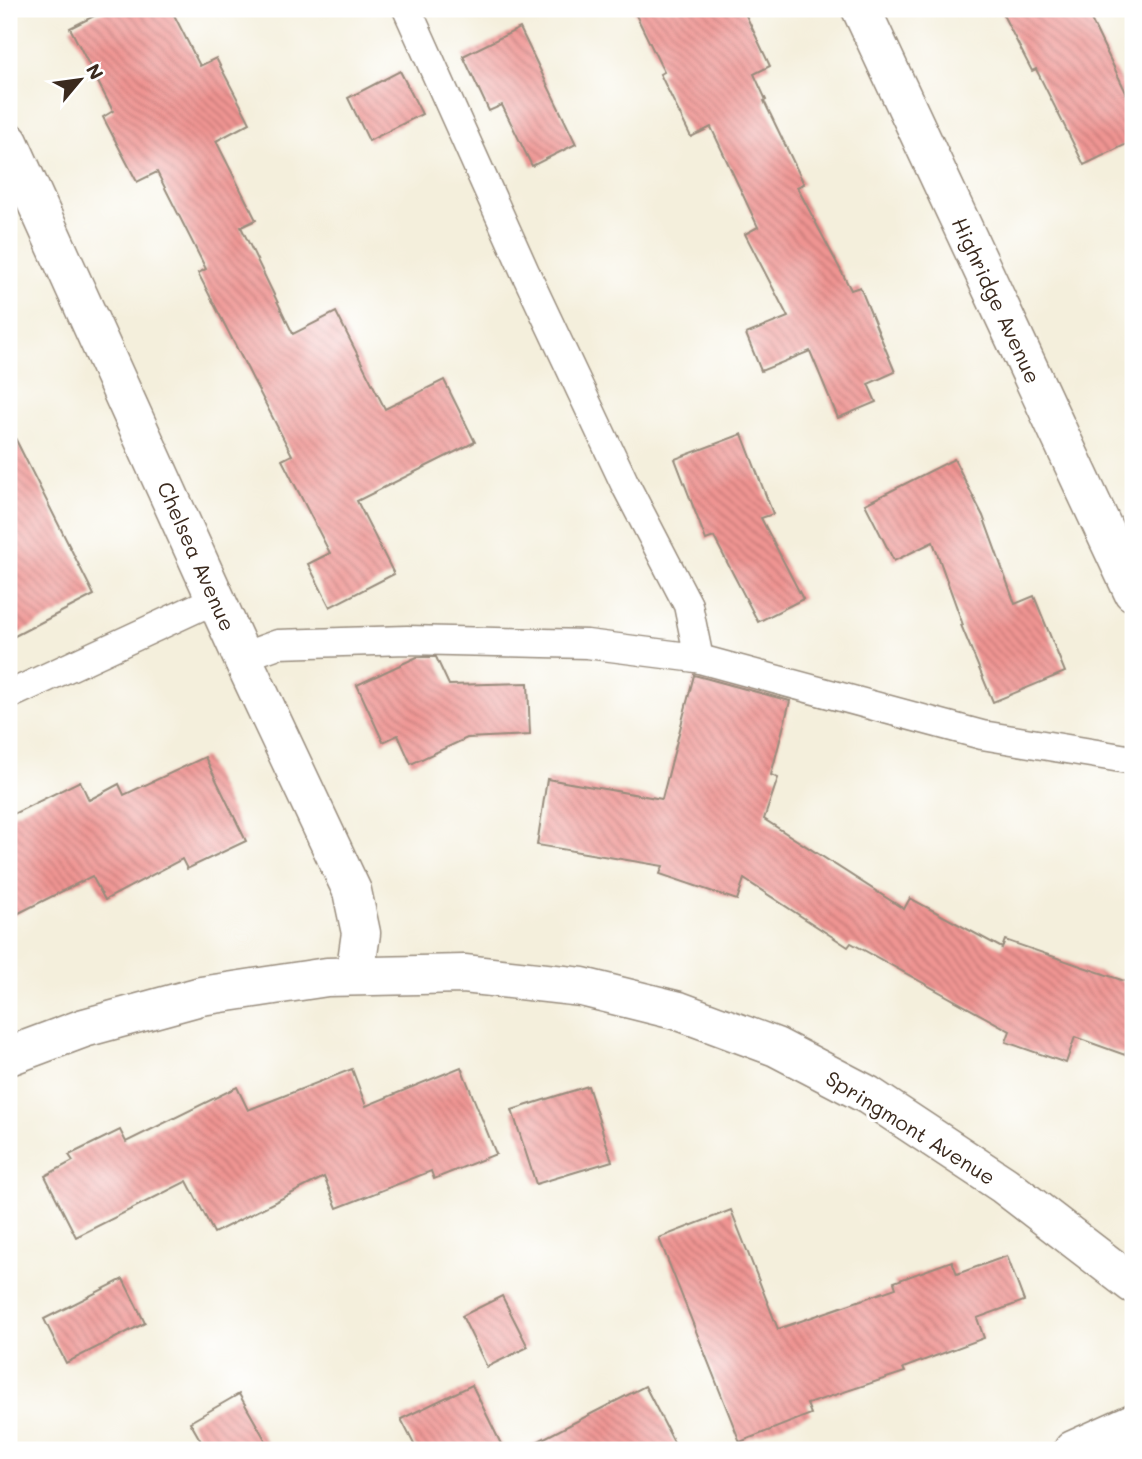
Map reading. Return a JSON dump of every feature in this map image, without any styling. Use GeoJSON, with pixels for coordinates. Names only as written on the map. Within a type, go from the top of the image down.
{"type":"FeatureCollection","features":[{"type":"Feature","properties":{"kind":"street","name":"Highridge Avenue"},"geometry":{"type":"LineString","coordinates":[[861,9],[1133,592]]}},
{"type":"Feature","properties":{"kind":"street","name":"Chelsea Avenue"},"geometry":{"type":"LineString","coordinates":[[9,142],[242,657],[352,891],[362,933],[355,975]]}},
{"type":"Feature","properties":{"kind":"street","name":"Springmont Avenue"},"geometry":{"type":"LineString","coordinates":[[9,1056],[84,1028],[201,996],[327,977],[464,974],[582,987],[679,1011],[776,1047],[869,1095],[1004,1185],[1133,1284]]}},
{"type":"Feature","properties":{"kind":"street"},"geometry":{"type":"LineString","coordinates":[[1073,1450],[1133,1423]]}},
{"type":"Feature","properties":{"kind":"lane"},"geometry":{"type":"LineString","coordinates":[[407,9],[525,272],[624,482],[688,605],[696,658]]}},
{"type":"Feature","properties":{"kind":"lane"},"geometry":{"type":"LineString","coordinates":[[9,695],[216,599]]}},
{"type":"Feature","properties":{"kind":"lane"},"geometry":{"type":"LineString","coordinates":[[242,657],[278,644],[407,640],[587,645],[696,658],[982,735],[1133,760]]}},
{"type":"Feature","properties":{"kind":"building"},"geometry":{"type":"Polygon","coordinates":[[[108,9],[171,9],[200,66],[216,58],[250,123],[216,141],[256,220],[241,227],[293,334],[336,312],[385,409],[444,380],[475,442],[357,501],[394,574],[330,607],[308,564],[330,553],[282,460],[292,455],[198,273],[206,269],[157,172],[137,182],[103,117],[113,111],[70,28],[108,9]]]}},
{"type":"Feature","properties":{"kind":"building"},"geometry":{"type":"Polygon","coordinates":[[[633,9],[743,9],[770,66],[754,74],[804,184],[797,187],[851,290],[860,287],[895,372],[868,384],[876,402],[838,418],[810,351],[761,371],[746,334],[788,317],[745,234],[758,227],[711,127],[691,137],[660,74],[664,72],[633,9]]]}},
{"type":"Feature","properties":{"kind":"building"},"geometry":{"type":"Polygon","coordinates":[[[1000,9],[1086,9],[1133,107],[1133,141],[1084,165],[1036,69],[1032,71],[1000,9]]]}},
{"type":"Feature","properties":{"kind":"building"},"geometry":{"type":"Polygon","coordinates":[[[520,28],[576,144],[532,166],[502,105],[489,111],[463,56],[520,28]]]}},
{"type":"Feature","properties":{"kind":"building"},"geometry":{"type":"Polygon","coordinates":[[[400,71],[422,114],[369,141],[348,98],[400,71]]]}},
{"type":"Feature","properties":{"kind":"building"},"geometry":{"type":"Polygon","coordinates":[[[9,426],[94,595],[9,639],[9,426]]]}},
{"type":"Feature","properties":{"kind":"building"},"geometry":{"type":"Polygon","coordinates":[[[742,434],[773,514],[761,518],[803,599],[758,622],[714,537],[706,540],[675,459],[742,434]]]}},
{"type":"Feature","properties":{"kind":"building"},"geometry":{"type":"Polygon","coordinates":[[[954,459],[983,516],[1015,604],[1034,596],[1065,672],[993,702],[961,625],[933,542],[894,561],[865,504],[954,459]]]}},
{"type":"Feature","properties":{"kind":"building"},"geometry":{"type":"Polygon","coordinates":[[[417,657],[436,657],[449,685],[528,683],[530,735],[467,738],[411,764],[398,735],[383,742],[357,685],[417,657]]]}},
{"type":"Feature","properties":{"kind":"building"},"geometry":{"type":"Polygon","coordinates":[[[694,675],[790,701],[771,775],[778,778],[764,819],[904,909],[910,898],[1002,948],[1005,940],[1133,984],[1133,1031],[1125,1055],[1075,1037],[1066,1063],[1006,1042],[1010,1031],[851,943],[848,947],[744,879],[737,900],[660,874],[663,866],[537,845],[547,779],[662,799],[694,675]]]}},
{"type":"Feature","properties":{"kind":"building"},"geometry":{"type":"Polygon","coordinates":[[[205,757],[246,841],[187,869],[182,859],[105,900],[92,876],[9,918],[9,816],[80,781],[89,800],[119,784],[124,795],[205,757]]]}},
{"type":"Feature","properties":{"kind":"building"},"geometry":{"type":"Polygon","coordinates":[[[461,1067],[496,1154],[434,1179],[431,1171],[337,1208],[324,1177],[214,1233],[187,1181],[76,1237],[45,1176],[73,1161],[69,1155],[120,1130],[126,1142],[237,1087],[248,1110],[352,1069],[366,1106],[461,1067]]]}},
{"type":"Feature","properties":{"kind":"building"},"geometry":{"type":"Polygon","coordinates":[[[588,1086],[612,1161],[536,1184],[512,1110],[588,1086]]]}},
{"type":"Feature","properties":{"kind":"building"},"geometry":{"type":"Polygon","coordinates":[[[731,1210],[778,1329],[896,1288],[894,1282],[952,1261],[957,1274],[1007,1256],[1024,1301],[977,1318],[984,1338],[903,1368],[905,1372],[807,1404],[811,1414],[740,1442],[659,1238],[731,1210]]]}},
{"type":"Feature","properties":{"kind":"building"},"geometry":{"type":"Polygon","coordinates":[[[123,1279],[145,1323],[66,1363],[44,1319],[123,1279]]]}},
{"type":"Feature","properties":{"kind":"building"},"geometry":{"type":"Polygon","coordinates":[[[502,1296],[528,1347],[487,1367],[462,1316],[502,1296]]]}},
{"type":"Feature","properties":{"kind":"building"},"geometry":{"type":"Polygon","coordinates":[[[472,1385],[504,1450],[417,1450],[401,1419],[472,1385]]]}},
{"type":"Feature","properties":{"kind":"building"},"geometry":{"type":"Polygon","coordinates":[[[645,1386],[678,1450],[521,1450],[645,1386]]]}},
{"type":"Feature","properties":{"kind":"building"},"geometry":{"type":"Polygon","coordinates":[[[239,1394],[271,1450],[206,1450],[190,1422],[239,1394]]]}}]}
